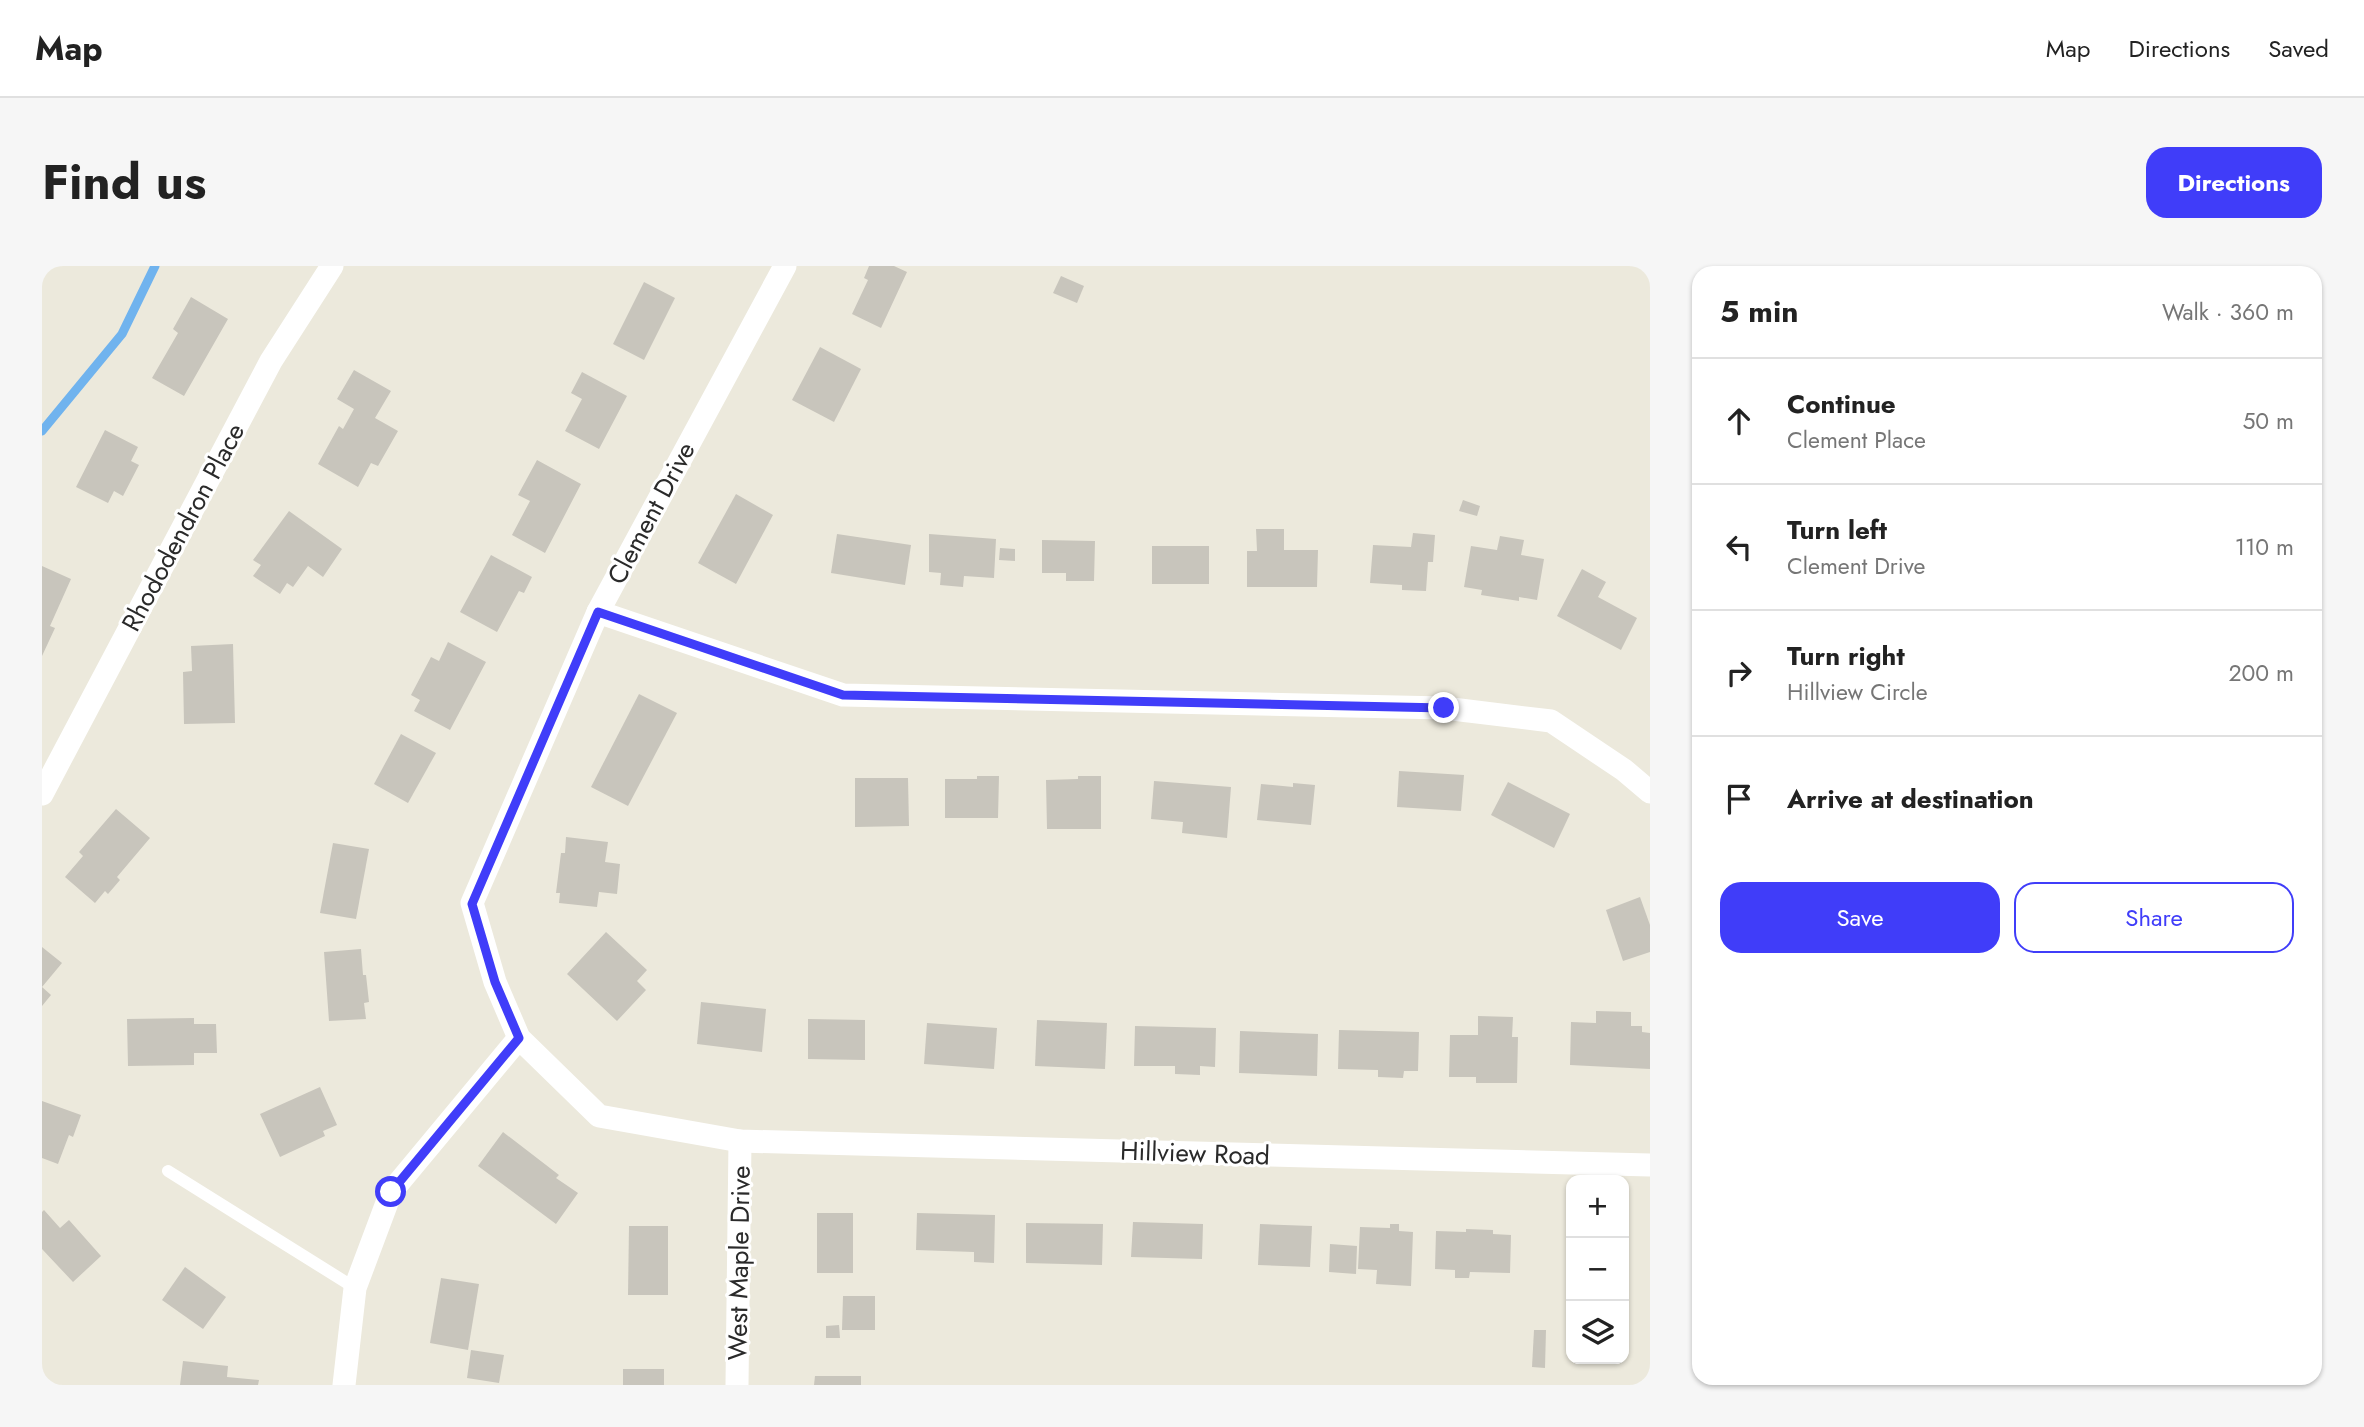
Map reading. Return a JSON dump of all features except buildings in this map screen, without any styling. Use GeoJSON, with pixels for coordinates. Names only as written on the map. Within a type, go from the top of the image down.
{"type":"FeatureCollection","features":[{"type":"Feature","properties":{"kind":"street","name":"Rhododendron Place"},"geometry":{"type":"LineString","coordinates":[[42,794],[271,361],[332,266]]}},
{"type":"Feature","properties":{"kind":"street","name":"Clement Drive"},"geometry":{"type":"LineString","coordinates":[[740,1141],[600,1116],[519,1038],[495,982],[472,904],[598,612],[785,266]]}},
{"type":"Feature","properties":{"kind":"street"},"geometry":{"type":"LineString","coordinates":[[598,612],[843,695],[1444,708],[1550,721],[1624,770],[1650,792]]}},
{"type":"Feature","properties":{"kind":"street"},"geometry":{"type":"LineString","coordinates":[[344,1385],[355,1288],[391,1192],[519,1038]]}},
{"type":"Feature","properties":{"kind":"street","name":"Hillview Road"},"geometry":{"type":"LineString","coordinates":[[740,1141],[1650,1165]]}},
{"type":"Feature","properties":{"kind":"street","name":"West Maple Drive"},"geometry":{"type":"LineString","coordinates":[[737,1385],[740,1141]]}},
{"type":"Feature","properties":{"kind":"lane"},"geometry":{"type":"LineString","coordinates":[[168,1171],[355,1288]]}},
{"type":"Feature","properties":{"kind":"waterway"},"geometry":{"type":"LineString","coordinates":[[42,431],[122,334],[155,266]]}},
{"type":"Feature","properties":{"kind":"route"},"geometry":{"type":"LineString","coordinates":[[391,1192],[519,1038],[495,982],[472,904],[598,612],[843,695],[1444,708]]}}]}
